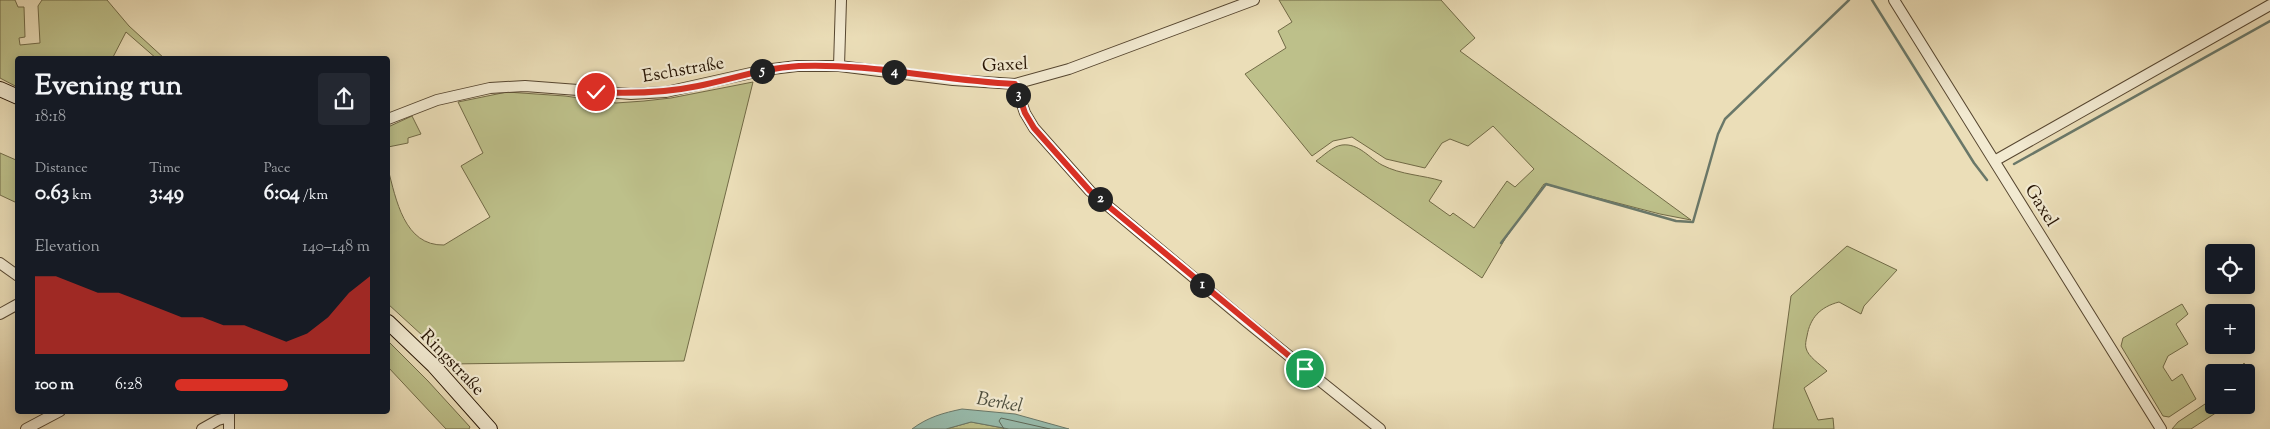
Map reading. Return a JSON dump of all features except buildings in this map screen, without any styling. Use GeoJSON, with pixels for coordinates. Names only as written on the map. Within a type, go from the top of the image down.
{"type":"FeatureCollection","features":[{"type":"Feature","properties":{"kind":"main road"},"geometry":{"type":"LineString","coordinates":[[0,89],[15,96]]}},
{"type":"Feature","properties":{"kind":"main road","name":"Ringstraße"},"geometry":{"type":"LineString","coordinates":[[390,324],[434,366],[490,429]]}},
{"type":"Feature","properties":{"kind":"street"},"geometry":{"type":"LineString","coordinates":[[839,66],[841,0]]}},
{"type":"Feature","properties":{"kind":"street","name":"Gaxel"},"geometry":{"type":"LineString","coordinates":[[839,66],[962,81],[1015,84],[1069,69],[1254,0]]}},
{"type":"Feature","properties":{"kind":"street","name":"Gaxel"},"geometry":{"type":"LineString","coordinates":[[1894,0],[1996,160],[2161,429]]}},
{"type":"Feature","properties":{"kind":"street"},"geometry":{"type":"LineString","coordinates":[[1996,160],[2270,5]]}},
{"type":"Feature","properties":{"kind":"street","name":"Eschstraße"},"geometry":{"type":"LineString","coordinates":[[390,119],[437,100],[490,88],[525,86],[631,94],[666,92],[764,70],[797,66],[839,66]]}},
{"type":"Feature","properties":{"kind":"street"},"geometry":{"type":"LineString","coordinates":[[1015,84],[1025,113],[1034,128],[1090,191],[1298,364],[1380,429]]}},
{"type":"Feature","properties":{"kind":"street"},"geometry":{"type":"LineString","coordinates":[[0,263],[15,274]]}},
{"type":"Feature","properties":{"kind":"street"},"geometry":{"type":"LineString","coordinates":[[0,314],[15,306]]}},
{"type":"Feature","properties":{"kind":"street"},"geometry":{"type":"LineString","coordinates":[[26,429],[54,414]]}},
{"type":"Feature","properties":{"kind":"street"},"geometry":{"type":"LineString","coordinates":[[202,429],[229,414],[229,429]]}},
{"type":"Feature","properties":{"kind":"green space"},"geometry":{"type":"Polygon","coordinates":[[[0,0],[15,0],[18,7],[24,7],[25,37],[19,38],[20,45],[40,43],[38,6],[42,0],[107,0],[129,26],[162,56],[154,56],[126,32],[114,56],[15,56],[15,86],[0,78],[0,0]]]}},
{"type":"Feature","properties":{"kind":"green space"},"geometry":{"type":"Polygon","coordinates":[[[1279,0],[1441,0],[1475,38],[1460,51],[1691,220],[1660,214],[1544,184],[1505,239],[1482,278],[1316,161],[1335,147],[1348,145],[1354,146],[1389,168],[1442,181],[1429,201],[1450,216],[1453,213],[1474,228],[1507,181],[1515,187],[1534,169],[1493,126],[1468,146],[1450,139],[1442,143],[1425,168],[1386,159],[1352,137],[1333,141],[1312,156],[1245,74],[1286,48],[1278,31],[1292,22],[1279,0]]]}},
{"type":"Feature","properties":{"kind":"green space"},"geometry":{"type":"Polygon","coordinates":[[[753,82],[684,361],[449,364],[435,347],[390,306],[390,177],[394,194],[404,219],[420,238],[430,243],[444,245],[490,217],[461,166],[483,153],[458,102],[507,92],[565,96],[616,103],[671,98],[753,82]]]}},
{"type":"Feature","properties":{"kind":"green space"},"geometry":{"type":"Polygon","coordinates":[[[412,116],[421,134],[408,138],[408,143],[390,147],[390,126],[412,116]]]}},
{"type":"Feature","properties":{"kind":"green space"},"geometry":{"type":"Polygon","coordinates":[[[0,153],[15,160],[15,202],[0,195],[0,153]]]}},
{"type":"Feature","properties":{"kind":"green space"},"geometry":{"type":"Polygon","coordinates":[[[1847,246],[1897,270],[1864,306],[1861,314],[1839,302],[1832,304],[1817,314],[1808,330],[1806,339],[1807,351],[1827,371],[1804,388],[1818,420],[1833,418],[1834,429],[1773,429],[1791,296],[1847,246]]]}},
{"type":"Feature","properties":{"kind":"green space"},"geometry":{"type":"Polygon","coordinates":[[[2182,304],[2188,314],[2176,324],[2188,344],[2168,356],[2163,367],[2172,381],[2182,374],[2196,399],[2169,417],[2163,416],[2121,346],[2123,338],[2182,304]]]}},
{"type":"Feature","properties":{"kind":"green space"},"geometry":{"type":"Polygon","coordinates":[[[390,343],[470,427],[469,429],[446,429],[390,369],[390,343]]]}},
{"type":"Feature","properties":{"kind":"green space"},"geometry":{"type":"Polygon","coordinates":[[[2205,404],[2205,414],[2214,414],[2191,429],[2172,429],[2178,422],[2205,404]]]}},
{"type":"Feature","properties":{"kind":"green space"},"geometry":{"type":"Polygon","coordinates":[[[971,422],[1009,429],[946,429],[971,422]]]}},
{"type":"Feature","properties":{"kind":"water"},"geometry":{"type":"Polygon","coordinates":[[[962,409],[1015,414],[1069,429],[1009,429],[971,422],[946,429],[912,429],[936,416],[962,409]]]}},
{"type":"Feature","properties":{"kind":"waterway"},"geometry":{"type":"LineString","coordinates":[[1501,243],[1546,184],[1676,221],[1693,222],[1718,134],[1725,119],[1849,0]]}},
{"type":"Feature","properties":{"kind":"waterway"},"geometry":{"type":"LineString","coordinates":[[1872,0],[1974,163],[1987,180]]}},
{"type":"Feature","properties":{"kind":"waterway"},"geometry":{"type":"LineString","coordinates":[[2014,164],[2270,21]]}},
{"type":"Feature","properties":{"kind":"route"},"geometry":{"type":"LineString","coordinates":[[596,92],[631,94],[666,92],[764,70],[797,66],[839,66],[981,83],[1015,84],[1025,113],[1034,128],[1090,191],[1305,369]]}},
{"type":"Feature","properties":{"kind":"water label","name":"Berkel"},"geometry":{"type":"Point","coordinates":[1000,401]}}]}
